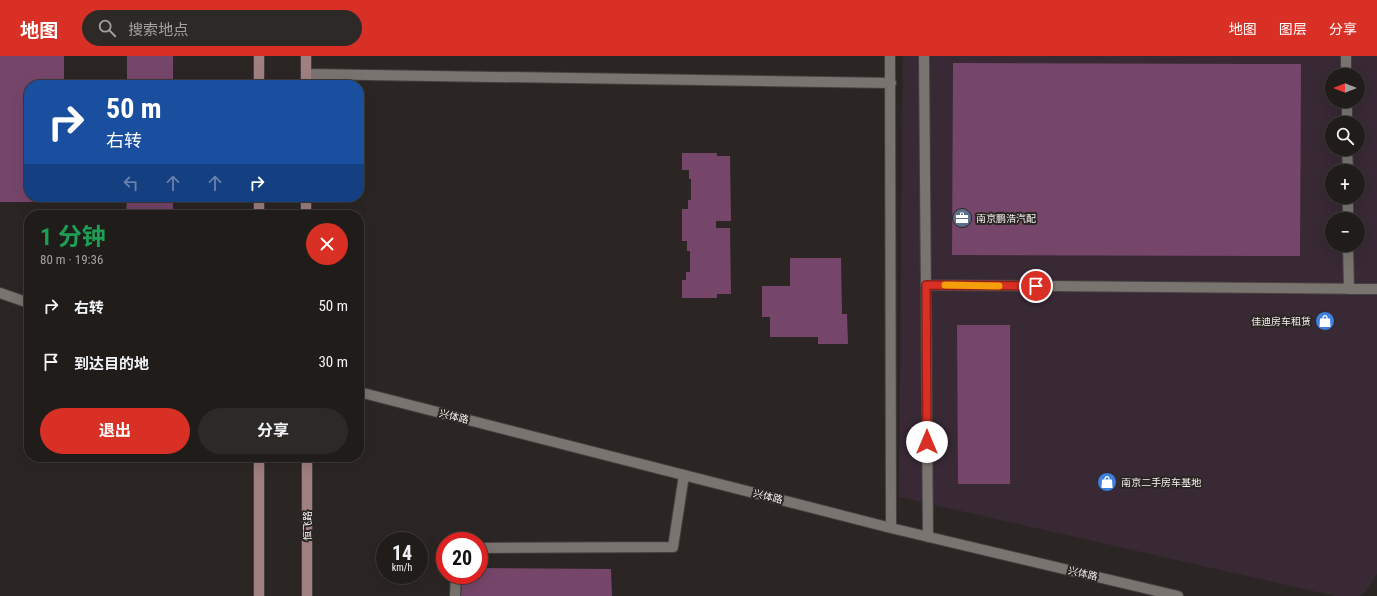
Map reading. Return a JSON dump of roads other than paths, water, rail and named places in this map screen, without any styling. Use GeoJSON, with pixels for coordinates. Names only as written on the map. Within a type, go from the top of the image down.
{"type":"FeatureCollection","features":[{"type":"Feature","properties":{"kind":"main road"},"geometry":{"type":"LineString","coordinates":[[259,56],[259,80]]}},
{"type":"Feature","properties":{"kind":"main road"},"geometry":{"type":"LineString","coordinates":[[306,56],[306,80]]}},
{"type":"Feature","properties":{"kind":"main road"},"geometry":{"type":"LineString","coordinates":[[259,462],[259,596]]}},
{"type":"Feature","properties":{"kind":"main road","name":"恒飞路"},"geometry":{"type":"LineString","coordinates":[[307,462],[307,596]]}},
{"type":"Feature","properties":{"kind":"lane"},"geometry":{"type":"LineString","coordinates":[[890,56],[891,528]]}},
{"type":"Feature","properties":{"kind":"lane"},"geometry":{"type":"LineString","coordinates":[[924,56],[928,537]]}},
{"type":"Feature","properties":{"kind":"lane"},"geometry":{"type":"LineString","coordinates":[[1346,56],[1346,68]]}},
{"type":"Feature","properties":{"kind":"lane"},"geometry":{"type":"LineString","coordinates":[[306,74],[890,83]]}},
{"type":"Feature","properties":{"kind":"lane"},"geometry":{"type":"LineString","coordinates":[[1348,252],[1349,289]]}},
{"type":"Feature","properties":{"kind":"lane"},"geometry":{"type":"LineString","coordinates":[[926,285],[1377,289]]}},
{"type":"Feature","properties":{"kind":"lane"},"geometry":{"type":"LineString","coordinates":[[0,293],[24,301]]}},
{"type":"Feature","properties":{"kind":"lane","name":"兴体路"},"geometry":{"type":"LineString","coordinates":[[364,393],[891,528],[1178,596]]}},
{"type":"Feature","properties":{"kind":"lane"},"geometry":{"type":"LineString","coordinates":[[488,548],[673,547],[684,475]]}},
{"type":"Feature","properties":{"kind":"lane"},"geometry":{"type":"LineString","coordinates":[[455,596],[456,584]]}},
{"type":"Feature","properties":{"kind":"place","name":"南京鹏浩汽配"},"geometry":{"type":"Point","coordinates":[962,218]}},
{"type":"Feature","properties":{"kind":"place","name":"佳迪房车租赁"},"geometry":{"type":"Point","coordinates":[1325,321]}},
{"type":"Feature","properties":{"kind":"place","name":"南京二手房车基地"},"geometry":{"type":"Point","coordinates":[1107,482]}}]}
